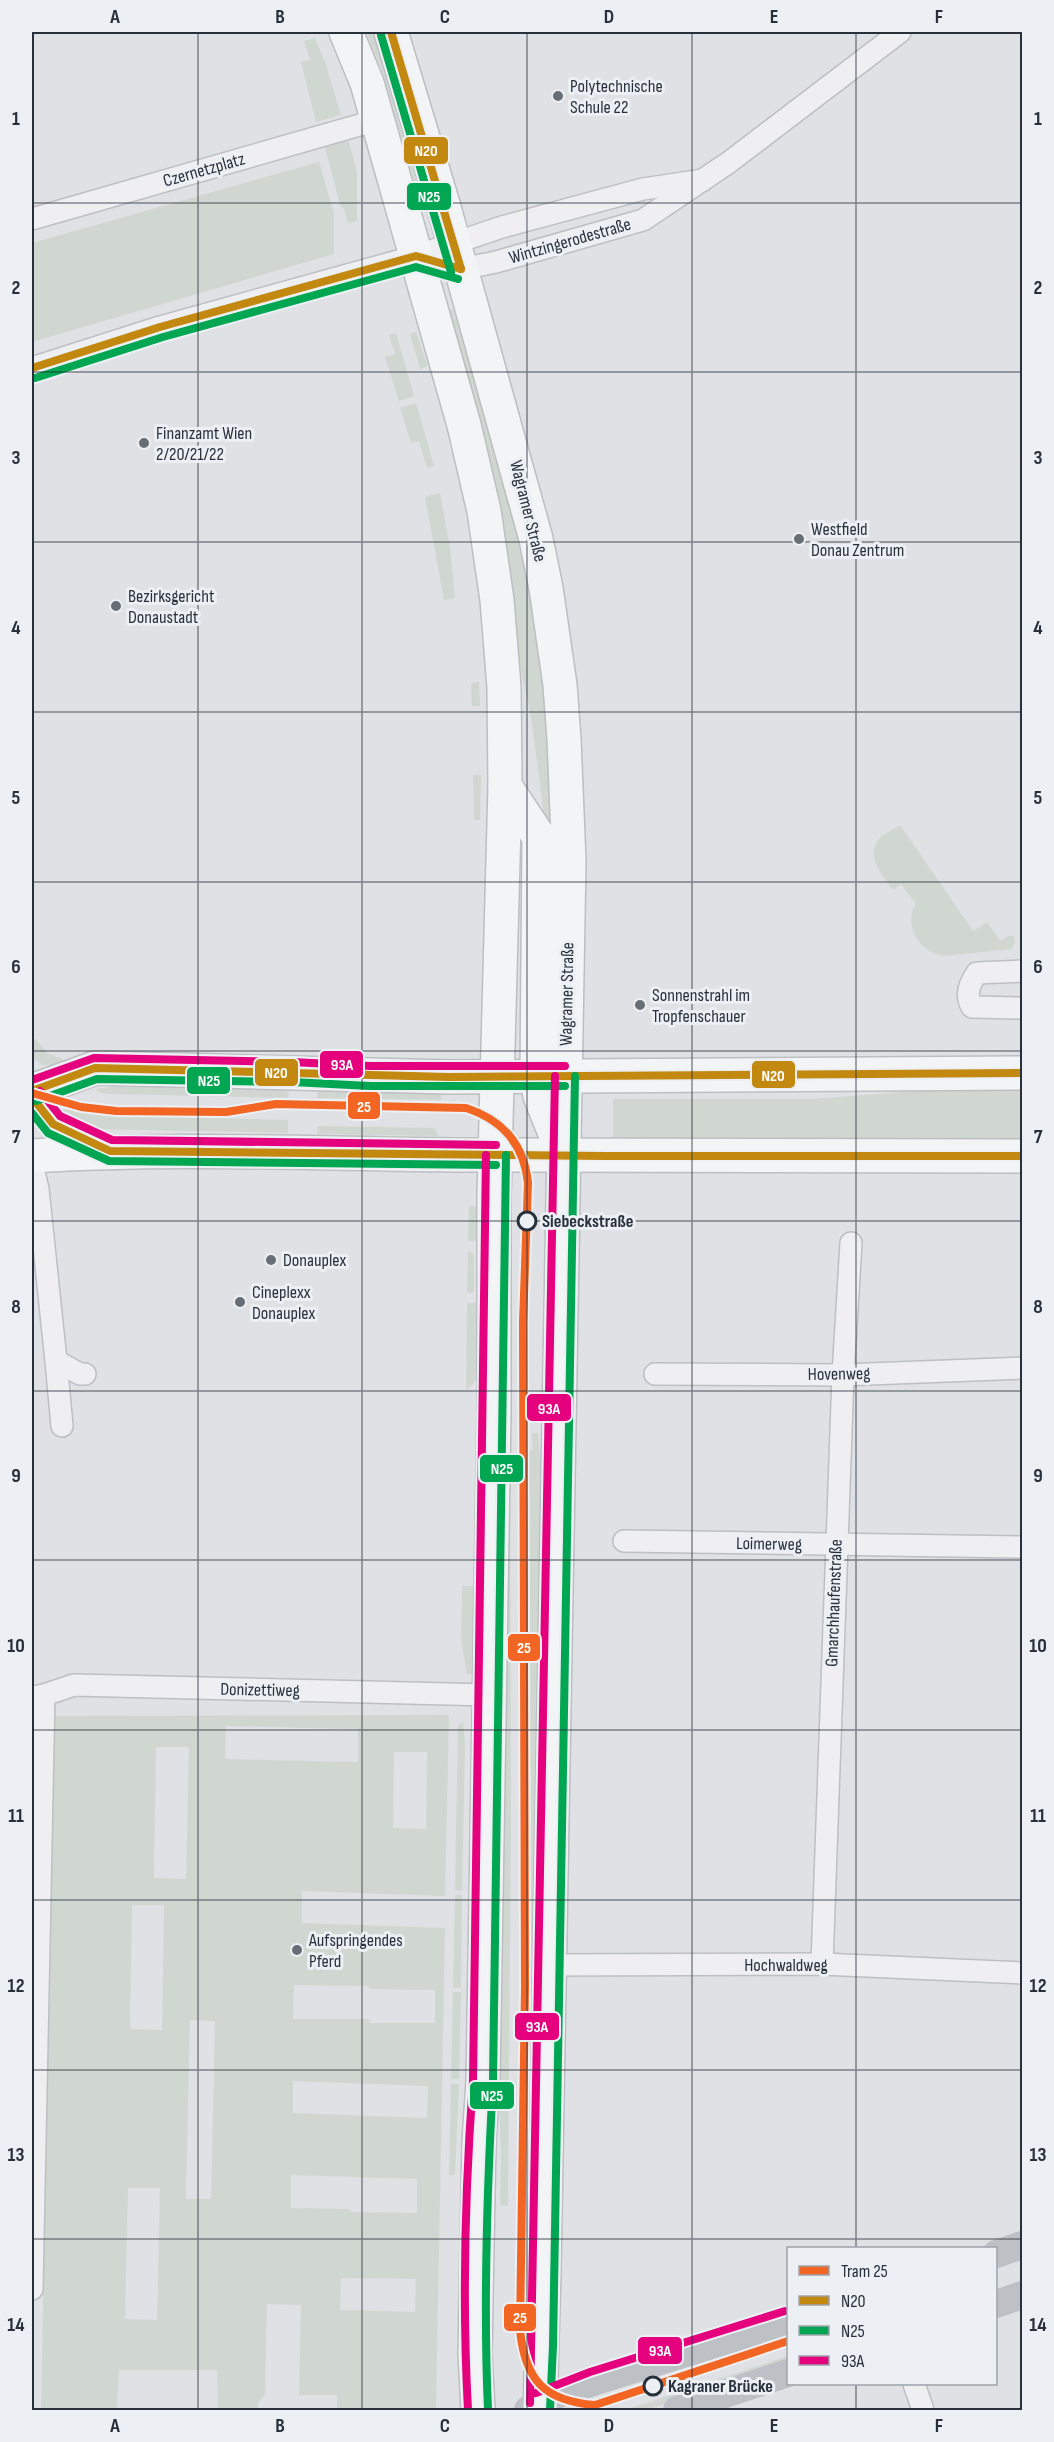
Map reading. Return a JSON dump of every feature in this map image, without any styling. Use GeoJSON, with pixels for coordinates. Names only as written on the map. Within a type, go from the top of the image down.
{"type":"FeatureCollection","features":[{"type":"Feature","properties":{"kind":"main road"},"geometry":{"type":"LineString","coordinates":[[346,32],[367,83],[464,425],[492,557],[504,687],[505,786],[496,1155],[490,1695],[475,2354],[478,2410]]}},
{"type":"Feature","properties":{"kind":"main road","name":"Wagramer Straße"},"geometry":{"type":"LineString","coordinates":[[391,32],[536,538],[554,637],[564,739],[569,861],[551,1076],[564,1156],[550,1965],[536,2408]]}},
{"type":"Feature","properties":{"kind":"main road"},"geometry":{"type":"LineString","coordinates":[[505,786],[539,837],[551,1076]]}},
{"type":"Feature","properties":{"kind":"main road"},"geometry":{"type":"LineString","coordinates":[[32,1091],[95,1068],[370,1076],[498,1077],[1023,1073]]}},
{"type":"Feature","properties":{"kind":"main road"},"geometry":{"type":"LineString","coordinates":[[32,1156],[134,1151],[564,1156],[1023,1156]]}},
{"type":"Feature","properties":{"kind":"main road"},"geometry":{"type":"LineString","coordinates":[[997,2254],[1023,2245]]}},
{"type":"Feature","properties":{"kind":"main road"},"geometry":{"type":"LineString","coordinates":[[997,2304],[1023,2295]]}},
{"type":"Feature","properties":{"kind":"main road"},"geometry":{"type":"LineString","coordinates":[[536,2408],[593,2382],[787,2322]]}},
{"type":"Feature","properties":{"kind":"main road"},"geometry":{"type":"LineString","coordinates":[[677,2410],[787,2374]]}},
{"type":"Feature","properties":{"kind":"street","name":"Wintzingerodestraße"},"geometry":{"type":"LineString","coordinates":[[457,256],[496,262],[643,220],[704,180],[900,32]]}},
{"type":"Feature","properties":{"kind":"street","name":"Czernetzplatz"},"geometry":{"type":"LineString","coordinates":[[32,219],[377,120]]}},
{"type":"Feature","properties":{"kind":"street","name":"Wintzingerodestraße"},"geometry":{"type":"LineString","coordinates":[[457,256],[643,189],[704,180]]}},
{"type":"Feature","properties":{"kind":"street"},"geometry":{"type":"LineString","coordinates":[[32,368],[160,327],[375,266],[416,256],[457,256]]}},
{"type":"Feature","properties":{"kind":"street"},"geometry":{"type":"LineString","coordinates":[[1023,971],[977,972],[971,981],[968,994],[972,1007],[1023,1008]]}},
{"type":"Feature","properties":{"kind":"street"},"geometry":{"type":"LineString","coordinates":[[32,1164],[38,1189],[62,1426]]}},
{"type":"Feature","properties":{"kind":"street","name":"Gmarchhaufenstraße"},"geometry":{"type":"LineString","coordinates":[[822,1964],[836,1546],[851,1243]]}},
{"type":"Feature","properties":{"kind":"street"},"geometry":{"type":"LineString","coordinates":[[56,1361],[80,1374],[85,1374]]}},
{"type":"Feature","properties":{"kind":"street","name":"Hovenweg"},"geometry":{"type":"LineString","coordinates":[[655,1374],[843,1375],[1023,1368]]}},
{"type":"Feature","properties":{"kind":"street","name":"Loimerweg"},"geometry":{"type":"LineString","coordinates":[[624,1541],[836,1546],[1023,1547]]}},
{"type":"Feature","properties":{"kind":"street","name":"Donizettiweg"},"geometry":{"type":"LineString","coordinates":[[38,1696],[74,1685],[490,1695]]}},
{"type":"Feature","properties":{"kind":"street"},"geometry":{"type":"LineString","coordinates":[[32,2289],[38,1696]]}},
{"type":"Feature","properties":{"kind":"street","name":"Hochwaldweg"},"geometry":{"type":"LineString","coordinates":[[550,1965],[822,1964],[1023,1973]]}},
{"type":"Feature","properties":{"kind":"street"},"geometry":{"type":"LineString","coordinates":[[914,2385],[923,2410]]}},
{"type":"Feature","properties":{"kind":"shaded area"},"geometry":{"type":"Polygon","coordinates":[[[366,32],[381,32],[431,198],[420,201],[382,70],[366,32]]]}},
{"type":"Feature","properties":{"kind":"shaded area"},"geometry":{"type":"Polygon","coordinates":[[[315,38],[341,115],[316,122],[301,62],[310,60],[304,41],[315,38]]]}},
{"type":"Feature","properties":{"kind":"shaded area"},"geometry":{"type":"Polygon","coordinates":[[[348,139],[357,172],[357,221],[348,223],[344,208],[340,205],[325,147],[348,139]]]}},
{"type":"Feature","properties":{"kind":"shaded area"},"geometry":{"type":"Polygon","coordinates":[[[319,162],[334,213],[334,254],[32,342],[32,243],[319,162]]]}},
{"type":"Feature","properties":{"kind":"shaded area"},"geometry":{"type":"Polygon","coordinates":[[[441,309],[453,310],[504,482],[529,581],[547,694],[555,876],[546,876],[542,798],[530,711],[441,309]]]}},
{"type":"Feature","properties":{"kind":"shaded area"},"geometry":{"type":"Polygon","coordinates":[[[416,332],[427,364],[426,367],[420,369],[410,334],[416,332]]]}},
{"type":"Feature","properties":{"kind":"shaded area"},"geometry":{"type":"Polygon","coordinates":[[[396,333],[414,396],[399,401],[385,357],[395,354],[389,335],[396,333]]]}},
{"type":"Feature","properties":{"kind":"shaded area"},"geometry":{"type":"Polygon","coordinates":[[[416,403],[434,466],[427,468],[419,441],[411,443],[400,408],[416,403]]]}},
{"type":"Feature","properties":{"kind":"shaded area"},"geometry":{"type":"Polygon","coordinates":[[[440,493],[450,547],[455,598],[444,600],[425,497],[440,493]]]}},
{"type":"Feature","properties":{"kind":"shaded area"},"geometry":{"type":"Polygon","coordinates":[[[479,682],[480,706],[472,706],[471,683],[479,682]]]}},
{"type":"Feature","properties":{"kind":"shaded area"},"geometry":{"type":"Polygon","coordinates":[[[473,775],[481,775],[480,820],[474,820],[473,775]]]}},
{"type":"Feature","properties":{"kind":"shaded area"},"geometry":{"type":"Polygon","coordinates":[[[900,825],[973,931],[987,922],[1000,941],[1013,936],[1015,941],[1012,949],[943,956],[927,949],[921,943],[912,929],[912,912],[916,904],[901,884],[893,890],[880,872],[874,858],[874,851],[880,838],[900,825]]]}},
{"type":"Feature","properties":{"kind":"shaded area"},"geometry":{"type":"Polygon","coordinates":[[[36,1039],[47,1053],[63,1059],[63,1065],[43,1065],[32,1058],[32,1040],[36,1039]]]}},
{"type":"Feature","properties":{"kind":"shaded area"},"geometry":{"type":"Polygon","coordinates":[[[1022,1084],[1022,1142],[613,1142],[613,1099],[813,1099],[1022,1084]]]}},
{"type":"Feature","properties":{"kind":"shaded area"},"geometry":{"type":"Polygon","coordinates":[[[125,1085],[289,1089],[288,1098],[112,1094],[101,1093],[95,1089],[125,1085]]]}},
{"type":"Feature","properties":{"kind":"shaded area"},"geometry":{"type":"Polygon","coordinates":[[[318,1089],[441,1092],[441,1100],[317,1098],[318,1089]]]}},
{"type":"Feature","properties":{"kind":"shaded area"},"geometry":{"type":"Polygon","coordinates":[[[64,1109],[101,1115],[288,1120],[288,1133],[94,1129],[67,1122],[55,1115],[56,1112],[64,1109]]]}},
{"type":"Feature","properties":{"kind":"shaded area"},"geometry":{"type":"Polygon","coordinates":[[[318,1126],[434,1128],[439,1136],[317,1134],[318,1126]]]}},
{"type":"Feature","properties":{"kind":"shaded area"},"geometry":{"type":"Polygon","coordinates":[[[469,1206],[480,1206],[480,1241],[468,1241],[469,1206]]]}},
{"type":"Feature","properties":{"kind":"shaded area"},"geometry":{"type":"Polygon","coordinates":[[[468,1251],[474,1254],[474,1291],[472,1293],[467,1293],[468,1251]]]}},
{"type":"Feature","properties":{"kind":"shaded area"},"geometry":{"type":"Polygon","coordinates":[[[467,1303],[479,1303],[479,1372],[474,1383],[466,1391],[467,1303]]]}},
{"type":"Feature","properties":{"kind":"shaded area"},"geometry":{"type":"Polygon","coordinates":[[[532,1433],[538,1433],[544,1496],[536,1953],[531,1954],[529,1450],[533,1449],[532,1433]]]}},
{"type":"Feature","properties":{"kind":"shaded area"},"geometry":{"type":"Polygon","coordinates":[[[510,1435],[511,1816],[508,2206],[500,2205],[501,2152],[498,2078],[510,1435]]]}},
{"type":"Feature","properties":{"kind":"shaded area"},"geometry":{"type":"Polygon","coordinates":[[[462,1586],[473,1586],[476,1605],[473,1674],[467,1674],[461,1641],[462,1586]]]}},
{"type":"Feature","properties":{"kind":"shaded area"},"geometry":{"type":"Polygon","coordinates":[[[449,1715],[445,1896],[302,1891],[302,1923],[445,1928],[436,2410],[337,2410],[337,2395],[299,2395],[301,2305],[267,2304],[265,2394],[258,2403],[258,2410],[218,2410],[217,2370],[119,2370],[117,2410],[41,2410],[54,1716],[449,1715]],[[226,1726],[225,1759],[358,1762],[358,1729],[226,1726]],[[156,1747],[154,1878],[186,1879],[189,1747],[156,1747]],[[394,1752],[393,1828],[426,1829],[427,1752],[394,1752]],[[132,1905],[130,2029],[162,2030],[164,1905],[132,1905]],[[294,1985],[293,2019],[369,2019],[370,2023],[435,2023],[435,1990],[294,1985]],[[190,2020],[186,2199],[211,2199],[215,2021],[190,2020]],[[293,2081],[293,2113],[427,2118],[428,2086],[293,2081]],[[291,2175],[291,2208],[350,2209],[350,2212],[417,2213],[417,2179],[291,2175]],[[128,2188],[125,2319],[157,2320],[160,2188],[128,2188]],[[341,2278],[340,2310],[415,2312],[416,2279],[341,2278]]]}},
{"type":"Feature","properties":{"kind":"shaded area"},"geometry":{"type":"Polygon","coordinates":[[[463,1722],[465,1745],[462,1891],[455,1890],[458,1726],[463,1722]]]}},
{"type":"Feature","properties":{"kind":"shaded area"},"geometry":{"type":"Polygon","coordinates":[[[455,1895],[462,1895],[461,1988],[453,1988],[455,1895]]]}},
{"type":"Feature","properties":{"kind":"shaded area"},"geometry":{"type":"Polygon","coordinates":[[[453,1992],[461,1992],[459,2079],[451,2079],[453,1992]]]}},
{"type":"Feature","properties":{"kind":"shaded area"},"geometry":{"type":"Polygon","coordinates":[[[451,2083],[459,2084],[455,2175],[449,2175],[451,2083]]]}},
{"type":"Feature","properties":{"kind":"shaded area"},"geometry":{"type":"Polygon","coordinates":[[[787,2356],[787,2366],[646,2410],[625,2410],[787,2356]]]}},
{"type":"Feature","properties":{"kind":"tram line","name":"25"},"geometry":{"type":"LineString","coordinates":[[32,1093],[81,1107],[116,1111],[226,1112],[276,1104],[466,1108],[491,1119],[509,1135],[516,1145],[526,1169],[528,1183],[523,1322],[525,1987],[520,2330],[523,2347],[532,2375],[540,2385],[562,2399],[595,2405],[787,2341]]}},
{"type":"Feature","properties":{"kind":"transit line","name":"N20"},"geometry":{"type":"LineString","coordinates":[[391,32],[461,269]]}},
{"type":"Feature","properties":{"kind":"transit line","name":"N25"},"geometry":{"type":"LineString","coordinates":[[381,35],[451,272]]}},
{"type":"Feature","properties":{"kind":"transit line","name":"N20"},"geometry":{"type":"LineString","coordinates":[[32,368],[160,327],[416,256],[461,269]]}},
{"type":"Feature","properties":{"kind":"transit line","name":"N25"},"geometry":{"type":"LineString","coordinates":[[35,378],[163,337],[416,267],[458,279]]}},
{"type":"Feature","properties":{"kind":"transit line","name":"93A"},"geometry":{"type":"LineString","coordinates":[[32,1080],[94,1058],[370,1066],[565,1066]]}},
{"type":"Feature","properties":{"kind":"transit line","name":"N20"},"geometry":{"type":"LineString","coordinates":[[32,1091],[95,1068],[449,1077],[1022,1073]]}},
{"type":"Feature","properties":{"kind":"transit line","name":"93A"},"geometry":{"type":"LineString","coordinates":[[530,2403],[555,1076]]}},
{"type":"Feature","properties":{"kind":"transit line","name":"N25"},"geometry":{"type":"LineString","coordinates":[[550,2410],[553,2346],[575,1076]]}},
{"type":"Feature","properties":{"kind":"transit line","name":"N25"},"geometry":{"type":"LineString","coordinates":[[36,1101],[97,1079],[292,1082],[370,1086],[565,1086]]}},
{"type":"Feature","properties":{"kind":"transit line","name":"93A"},"geometry":{"type":"LineString","coordinates":[[40,1091],[60,1116],[112,1140],[496,1145]]}},
{"type":"Feature","properties":{"kind":"transit line","name":"N20"},"geometry":{"type":"LineString","coordinates":[[32,1097],[53,1124],[110,1151],[605,1156],[1022,1156]]}},
{"type":"Feature","properties":{"kind":"transit line","name":"N25"},"geometry":{"type":"LineString","coordinates":[[32,1113],[48,1133],[109,1161],[496,1165]]}},
{"type":"Feature","properties":{"kind":"transit line","name":"93A"},"geometry":{"type":"LineString","coordinates":[[468,2410],[465,2246],[473,2081],[486,1155]]}},
{"type":"Feature","properties":{"kind":"transit line","name":"N25"},"geometry":{"type":"LineString","coordinates":[[488,2409],[486,2245],[493,2081],[506,1155]]}},
{"type":"Feature","properties":{"kind":"transit line","name":"93A"},"geometry":{"type":"LineString","coordinates":[[536,2393],[590,2372],[785,2311]]}},
{"type":"Feature","properties":{"kind":"place","name":"Polytechnische Schule 22"},"geometry":{"type":"Point","coordinates":[558,96]}},
{"type":"Feature","properties":{"kind":"place","name":"Finanzamt Wien 2/20/21/22"},"geometry":{"type":"Point","coordinates":[144,443]}},
{"type":"Feature","properties":{"kind":"place","name":"Westfield Donau Zentrum"},"geometry":{"type":"Point","coordinates":[799,539]}},
{"type":"Feature","properties":{"kind":"place","name":"Bezirksgericht Donaustadt"},"geometry":{"type":"Point","coordinates":[116,606]}},
{"type":"Feature","properties":{"kind":"place","name":"Sonnenstrahl im Tropfenschauer"},"geometry":{"type":"Point","coordinates":[640,1005]}},
{"type":"Feature","properties":{"kind":"place","name":"Siebeckstraße"},"geometry":{"type":"Point","coordinates":[527,1221]}},
{"type":"Feature","properties":{"kind":"place","name":"Donauplex"},"geometry":{"type":"Point","coordinates":[271,1260]}},
{"type":"Feature","properties":{"kind":"place","name":"Cineplexx Donauplex"},"geometry":{"type":"Point","coordinates":[240,1302]}},
{"type":"Feature","properties":{"kind":"place","name":"Aufspringendes Pferd"},"geometry":{"type":"Point","coordinates":[297,1950]}},
{"type":"Feature","properties":{"kind":"place","name":"Kagraner Brücke"},"geometry":{"type":"Point","coordinates":[653,2386]}}]}
